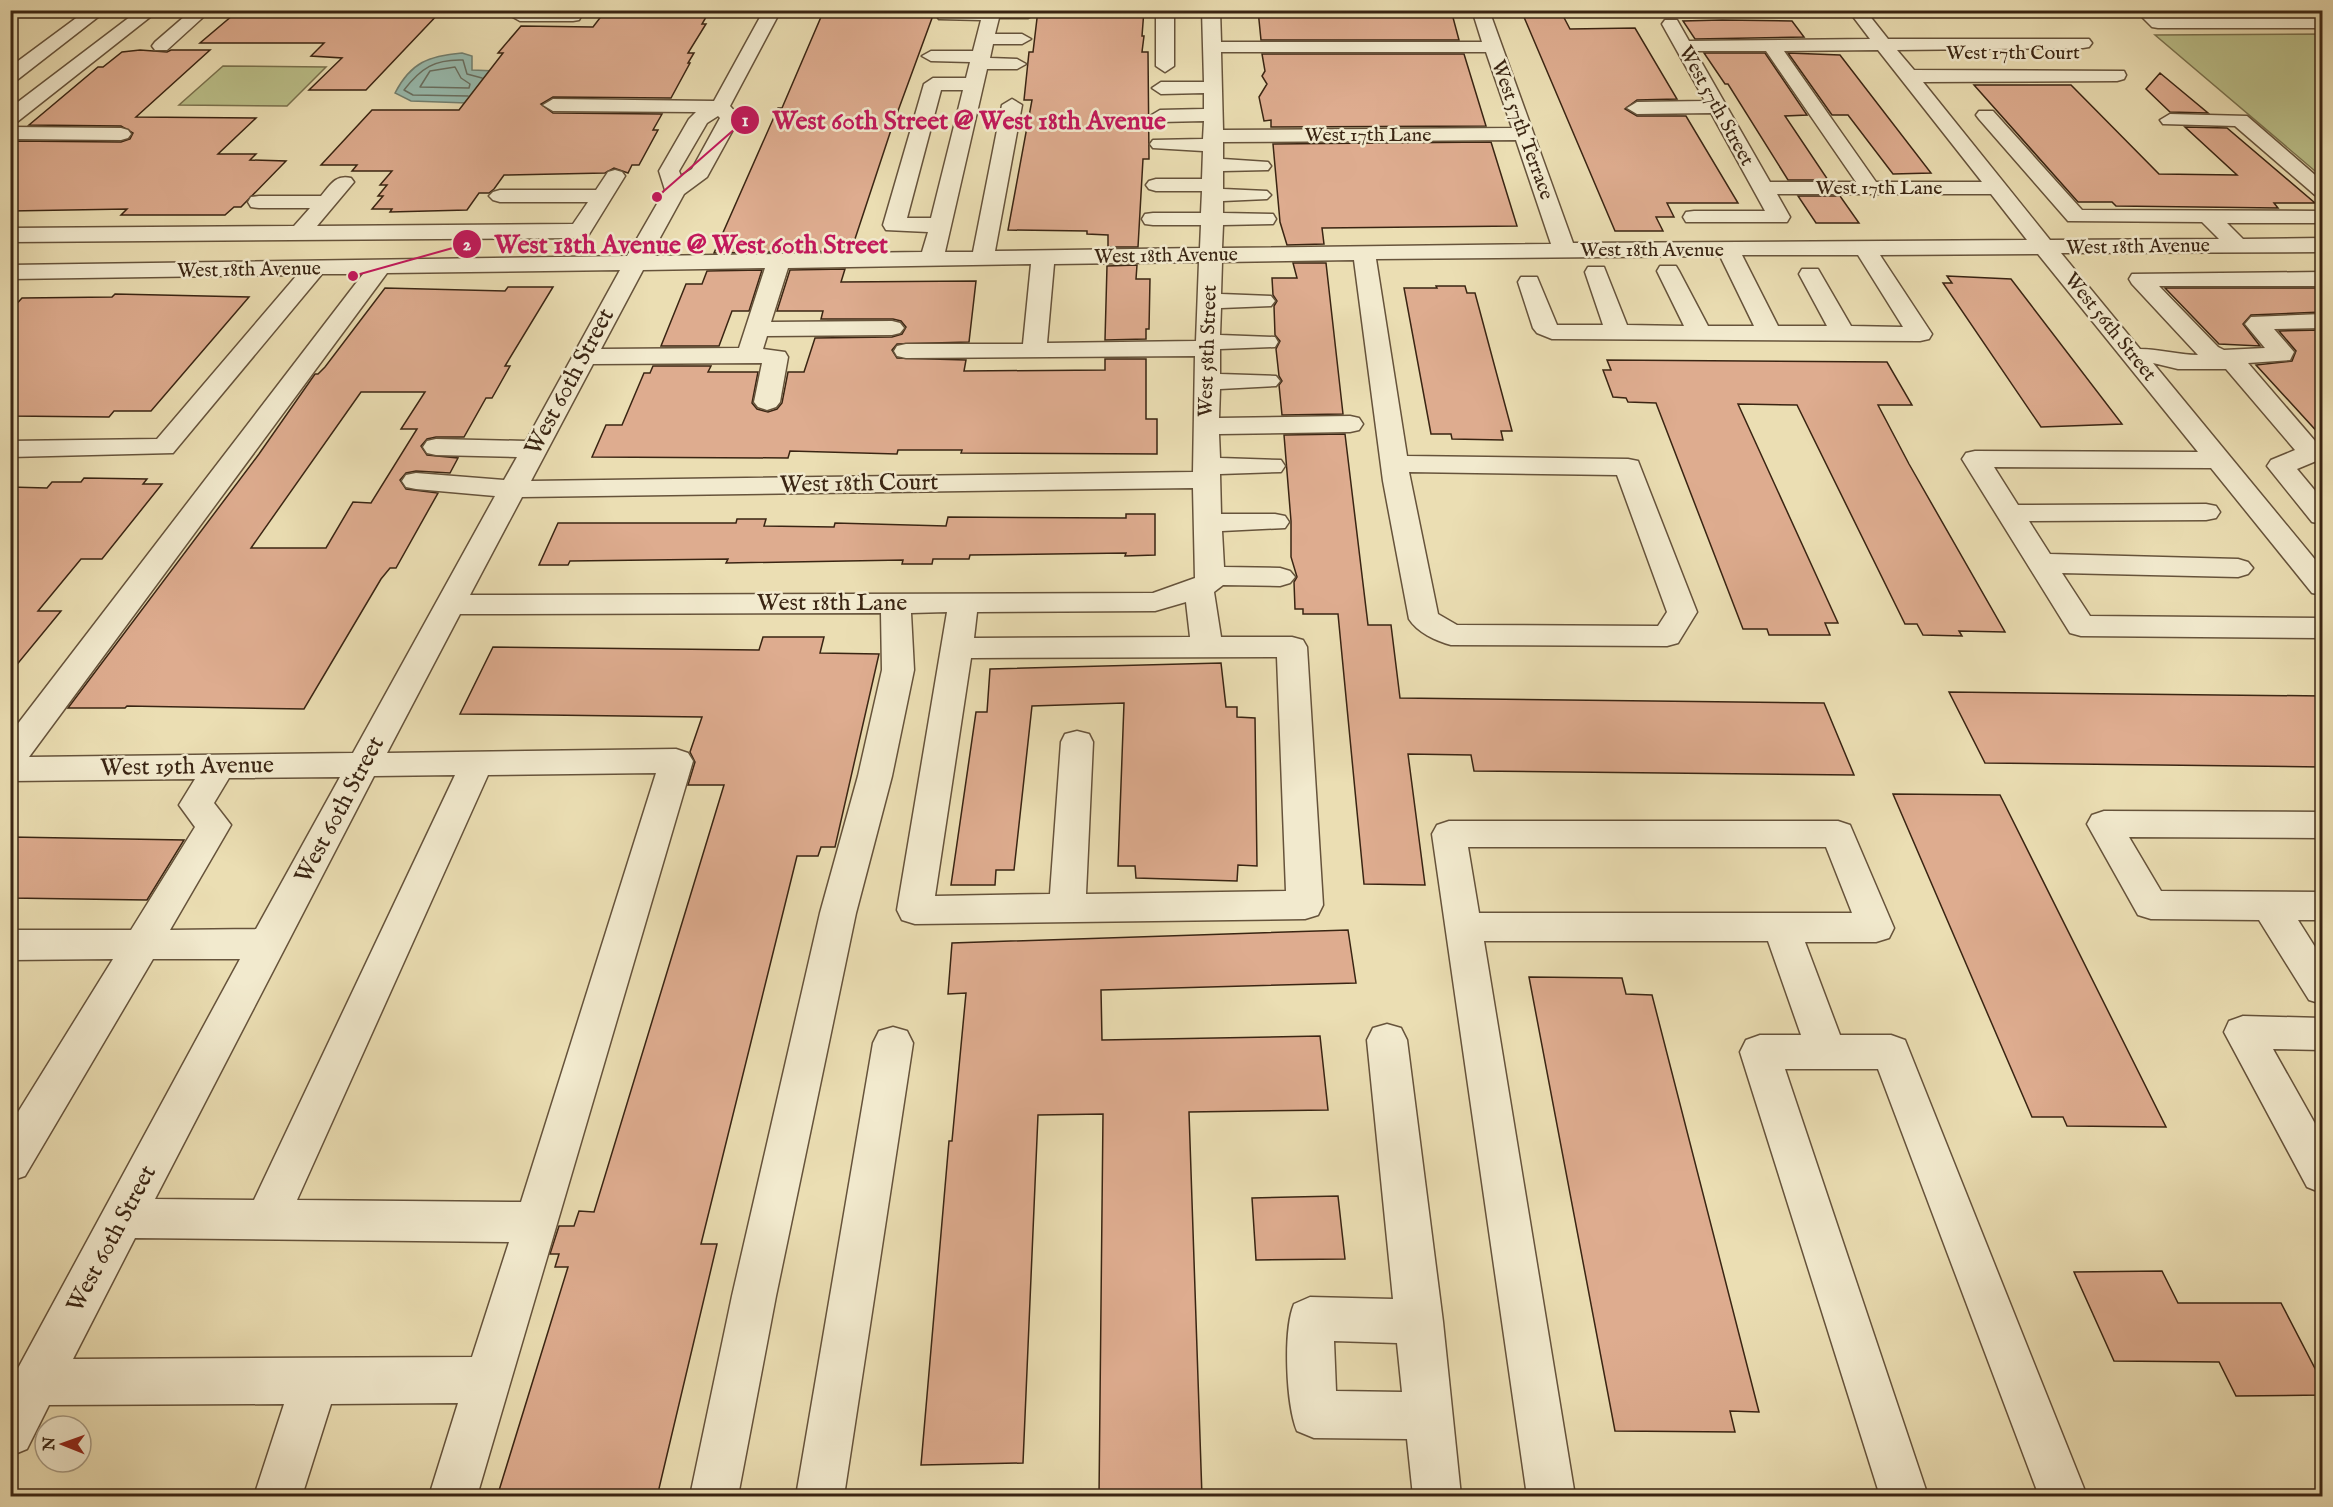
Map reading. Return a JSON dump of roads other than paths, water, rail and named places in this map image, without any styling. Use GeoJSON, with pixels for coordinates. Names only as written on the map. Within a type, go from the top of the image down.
{"type":"FeatureCollection","features":[{"type":"Feature","properties":{"kind":"street"},"geometry":{"type":"LineString","coordinates":[[10,76],[99,10]]}},
{"type":"Feature","properties":{"kind":"street"},"geometry":{"type":"LineString","coordinates":[[10,118],[151,10]]}},
{"type":"Feature","properties":{"kind":"street"},"geometry":{"type":"LineString","coordinates":[[161,46],[203,10]]}},
{"type":"Feature","properties":{"kind":"street"},"geometry":{"type":"LineString","coordinates":[[524,10],[520,16],[573,16],[577,10]]}},
{"type":"Feature","properties":{"kind":"street"},"geometry":{"type":"LineString","coordinates":[[675,190],[669,171],[699,119],[720,107],[773,10]]}},
{"type":"Feature","properties":{"kind":"street"},"geometry":{"type":"LineString","coordinates":[[1165,10],[1165,66]]}},
{"type":"Feature","properties":{"kind":"street","name":"West 58th Street"},"geometry":{"type":"LineString","coordinates":[[1207,647],[1205,473],[1211,255],[1213,47],[1211,10]]}},
{"type":"Feature","properties":{"kind":"street","name":"West 57th Terrace"},"geometry":{"type":"LineString","coordinates":[[1480,10],[1564,250]]}},
{"type":"Feature","properties":{"kind":"street","name":"West 56th Street"},"geometry":{"type":"LineString","coordinates":[[1856,10],[2045,248],[2146,356],[2219,460],[2322,586]]}},
{"type":"Feature","properties":{"kind":"street"},"geometry":{"type":"LineString","coordinates":[[2143,10],[2158,23],[2322,24]]}},
{"type":"Feature","properties":{"kind":"street"},"geometry":{"type":"LineString","coordinates":[[2316,10],[2322,15]]}},
{"type":"Feature","properties":{"kind":"street"},"geometry":{"type":"LineString","coordinates":[[931,56],[1028,13]]}},
{"type":"Feature","properties":{"kind":"street"},"geometry":{"type":"LineString","coordinates":[[945,15],[987,33],[1017,63]]}},
{"type":"Feature","properties":{"kind":"street"},"geometry":{"type":"LineString","coordinates":[[2063,23],[2083,43]]}},
{"type":"Feature","properties":{"kind":"street","name":"West 57th Street"},"geometry":{"type":"LineString","coordinates":[[1671,24],[1779,217],[1694,217]]}},
{"type":"Feature","properties":{"kind":"street"},"geometry":{"type":"LineString","coordinates":[[983,258],[995,91],[987,33]]}},
{"type":"Feature","properties":{"kind":"street"},"geometry":{"type":"LineString","coordinates":[[963,34],[987,33],[1022,39]]}},
{"type":"Feature","properties":{"kind":"street"},"geometry":{"type":"LineString","coordinates":[[1683,46],[2083,43]]}},
{"type":"Feature","properties":{"kind":"street","name":"West 17th Court"},"geometry":{"type":"LineString","coordinates":[[1909,76],[2117,75],[2083,43]]}},
{"type":"Feature","properties":{"kind":"street"},"geometry":{"type":"LineString","coordinates":[[1771,45],[1871,189]]}},
{"type":"Feature","properties":{"kind":"street"},"geometry":{"type":"LineString","coordinates":[[1213,47],[1492,47]]}},
{"type":"Feature","properties":{"kind":"street"},"geometry":{"type":"LineString","coordinates":[[941,225],[894,225],[933,84],[995,91]]}},
{"type":"Feature","properties":{"kind":"street"},"geometry":{"type":"LineString","coordinates":[[1161,88],[1212,87]]}},
{"type":"Feature","properties":{"kind":"street"},"geometry":{"type":"LineString","coordinates":[[932,259],[941,225],[995,91]]}},
{"type":"Feature","properties":{"kind":"street"},"geometry":{"type":"LineString","coordinates":[[553,105],[720,107]]}},
{"type":"Feature","properties":{"kind":"street","name":"West 60th Street"},"geometry":{"type":"LineString","coordinates":[[10,1432],[267,945],[633,265],[675,190],[700,173],[730,117],[720,107]]}},
{"type":"Feature","properties":{"kind":"street"},"geometry":{"type":"LineString","coordinates":[[1637,108],[1717,107]]}},
{"type":"Feature","properties":{"kind":"street"},"geometry":{"type":"LineString","coordinates":[[1986,115],[2076,216],[2322,217]]}},
{"type":"Feature","properties":{"kind":"street"},"geometry":{"type":"LineString","coordinates":[[1160,116],[1260,195]]}},
{"type":"Feature","properties":{"kind":"street"},"geometry":{"type":"LineString","coordinates":[[2170,120],[2240,120],[2322,191]]}},
{"type":"Feature","properties":{"kind":"street"},"geometry":{"type":"LineString","coordinates":[[10,133],[121,134]]}},
{"type":"Feature","properties":{"kind":"street","name":"West 17th Lane"},"geometry":{"type":"LineString","coordinates":[[1212,157],[1524,134]]}},
{"type":"Feature","properties":{"kind":"street"},"geometry":{"type":"LineString","coordinates":[[1160,144],[1261,166]]}},
{"type":"Feature","properties":{"kind":"street"},"geometry":{"type":"LineString","coordinates":[[1156,185],[1212,157]]}},
{"type":"Feature","properties":{"kind":"street"},"geometry":{"type":"LineString","coordinates":[[10,235],[580,231],[615,176]]}},
{"type":"Feature","properties":{"kind":"street","name":"West 17th Lane"},"geometry":{"type":"LineString","coordinates":[[1761,188],[1997,188]]}},
{"type":"Feature","properties":{"kind":"street"},"geometry":{"type":"LineString","coordinates":[[259,202],[324,192],[300,233]]}},
{"type":"Feature","properties":{"kind":"street"},"geometry":{"type":"LineString","coordinates":[[500,196],[602,196]]}},
{"type":"Feature","properties":{"kind":"street"},"geometry":{"type":"LineString","coordinates":[[2208,216],[2238,246]]}},
{"type":"Feature","properties":{"kind":"street"},"geometry":{"type":"LineString","coordinates":[[1153,219],[1265,219]]}},
{"type":"Feature","properties":{"kind":"street"},"geometry":{"type":"LineString","coordinates":[[232,270],[265,233]]}},
{"type":"Feature","properties":{"kind":"street","name":"West 18th Avenue"},"geometry":{"type":"LineString","coordinates":[[10,272],[633,265],[1564,250],[2322,245]]}},
{"type":"Feature","properties":{"kind":"street"},"geometry":{"type":"LineString","coordinates":[[1728,249],[1770,333]]}},
{"type":"Feature","properties":{"kind":"street"},"geometry":{"type":"LineString","coordinates":[[1529,282],[1545,328],[1552,332],[1920,333],[1865,249]]}},
{"type":"Feature","properties":{"kind":"street"},"geometry":{"type":"LineString","coordinates":[[1364,253],[1395,464],[1424,620],[1451,635],[1667,636],[1682,612],[1628,467],[1395,464]]}},
{"type":"Feature","properties":{"kind":"street"},"geometry":{"type":"LineString","coordinates":[[1034,351],[1043,257]]}},
{"type":"Feature","properties":{"kind":"street"},"geometry":{"type":"LineString","coordinates":[[749,355],[778,262]]}},
{"type":"Feature","properties":{"kind":"street"},"geometry":{"type":"LineString","coordinates":[[10,758],[379,268]]}},
{"type":"Feature","properties":{"kind":"street"},"geometry":{"type":"LineString","coordinates":[[10,448],[164,447],[314,269]]}},
{"type":"Feature","properties":{"kind":"street"},"geometry":{"type":"LineString","coordinates":[[62,291],[81,272]]}},
{"type":"Feature","properties":{"kind":"street"},"geometry":{"type":"LineString","coordinates":[[1596,272],[1617,332]]}},
{"type":"Feature","properties":{"kind":"street"},"geometry":{"type":"LineString","coordinates":[[1668,272],[1699,332]]}},
{"type":"Feature","properties":{"kind":"street"},"geometry":{"type":"LineString","coordinates":[[1810,274],[1843,333]]}},
{"type":"Feature","properties":{"kind":"street"},"geometry":{"type":"LineString","coordinates":[[2322,279],[2140,279],[2221,357],[2312,453],[2314,458],[2280,466],[2322,516]]}},
{"type":"Feature","properties":{"kind":"street"},"geometry":{"type":"LineString","coordinates":[[1210,301],[1263,301]]}},
{"type":"Feature","properties":{"kind":"street"},"geometry":{"type":"LineString","coordinates":[[2146,356],[2178,362],[2221,357],[2281,355],[2282,352],[2257,324],[2259,322],[2322,321]]}},
{"type":"Feature","properties":{"kind":"street"},"geometry":{"type":"LineString","coordinates":[[757,329],[892,328]]}},
{"type":"Feature","properties":{"kind":"street"},"geometry":{"type":"LineString","coordinates":[[906,351],[1034,351],[1266,342]]}},
{"type":"Feature","properties":{"kind":"street"},"geometry":{"type":"LineString","coordinates":[[584,357],[749,355],[776,357],[767,402]]}},
{"type":"Feature","properties":{"kind":"street"},"geometry":{"type":"LineString","coordinates":[[1208,382],[1267,381]]}},
{"type":"Feature","properties":{"kind":"street"},"geometry":{"type":"LineString","coordinates":[[1206,426],[1350,424]]}},
{"type":"Feature","properties":{"kind":"street"},"geometry":{"type":"LineString","coordinates":[[436,447],[534,449]]}},
{"type":"Feature","properties":{"kind":"street"},"geometry":{"type":"LineString","coordinates":[[2219,460],[1975,459],[2081,626],[2322,627]]}},
{"type":"Feature","properties":{"kind":"street","name":"West 18th Court"},"geometry":{"type":"LineString","coordinates":[[416,481],[513,489],[1205,473],[1272,466]]}},
{"type":"Feature","properties":{"kind":"street"},"geometry":{"type":"LineString","coordinates":[[2008,513],[2206,512]]}},
{"type":"Feature","properties":{"kind":"street"},"geometry":{"type":"LineString","coordinates":[[1207,523],[1275,522]]}},
{"type":"Feature","properties":{"kind":"street"},"geometry":{"type":"LineString","coordinates":[[2041,564],[2238,568]]}},
{"type":"Feature","properties":{"kind":"street","name":"West 18th Lane"},"geometry":{"type":"LineString","coordinates":[[450,605],[1155,602],[1206,582],[1280,577]]}},
{"type":"Feature","properties":{"kind":"street"},"geometry":{"type":"LineString","coordinates":[[957,648],[1292,647],[1305,905],[915,910],[964,602]]}},
{"type":"Feature","properties":{"kind":"street"},"geometry":{"type":"LineString","coordinates":[[714,1497],[754,1296],[838,913],[874,776],[898,670],[895,631],[897,603]]}},
{"type":"Feature","properties":{"kind":"street"},"geometry":{"type":"LineString","coordinates":[[1067,908],[1077,742]]}},
{"type":"Feature","properties":{"kind":"street","name":"West 19th Avenue"},"geometry":{"type":"LineString","coordinates":[[10,769],[676,761],[536,1222]]}},
{"type":"Feature","properties":{"kind":"street"},"geometry":{"type":"LineString","coordinates":[[267,1219],[477,763]]}},
{"type":"Feature","properties":{"kind":"street"},"geometry":{"type":"LineString","coordinates":[[10,1163],[144,945],[214,825],[196,805],[219,766]]}},
{"type":"Feature","properties":{"kind":"street"},"geometry":{"type":"LineString","coordinates":[[2322,825],[2104,824],[2151,905],[2322,906]]}},
{"type":"Feature","properties":{"kind":"street"},"geometry":{"type":"LineString","coordinates":[[1465,927],[1876,928],[1838,834],[1449,834],[1551,1497]]}},
{"type":"Feature","properties":{"kind":"street"},"geometry":{"type":"LineString","coordinates":[[2270,906],[2322,989]]}},
{"type":"Feature","properties":{"kind":"street"},"geometry":{"type":"LineString","coordinates":[[1781,927],[1826,1052]]}},
{"type":"Feature","properties":{"kind":"street"},"geometry":{"type":"LineString","coordinates":[[10,945],[267,945]]}},
{"type":"Feature","properties":{"kind":"street"},"geometry":{"type":"LineString","coordinates":[[2322,1034],[2243,1032],[2322,1174]]}},
{"type":"Feature","properties":{"kind":"street"},"geometry":{"type":"LineString","coordinates":[[1387,1041],[1420,1322],[1437,1497]]}},
{"type":"Feature","properties":{"kind":"street"},"geometry":{"type":"LineString","coordinates":[[820,1497],[893,1043]]}},
{"type":"Feature","properties":{"kind":"street"},"geometry":{"type":"LineString","coordinates":[[1904,1497],[1761,1052],[1891,1052],[2062,1497]]}},
{"type":"Feature","properties":{"kind":"street"},"geometry":{"type":"LineString","coordinates":[[123,1218],[536,1222],[453,1497]]}},
{"type":"Feature","properties":{"kind":"street"},"geometry":{"type":"LineString","coordinates":[[1420,1322],[1310,1319],[1314,1414],[1429,1416]]}},
{"type":"Feature","properties":{"kind":"street"},"geometry":{"type":"LineString","coordinates":[[37,1382],[488,1380]]}},
{"type":"Feature","properties":{"kind":"street"},"geometry":{"type":"LineString","coordinates":[[278,1497],[315,1381]]}},
{"type":"Feature","properties":{"kind":"water"},"geometry":{"type":"Polygon","coordinates":[[[462,53],[472,56],[472,70],[521,72],[467,103],[411,101],[395,93],[408,74],[422,62],[440,56],[462,53]]]}},
{"type":"Feature","properties":{"kind":"place","name":"West 60th Street @ West 18th Avenue"},"geometry":{"type":"Point","coordinates":[657,197]}},
{"type":"Feature","properties":{"kind":"place","name":"West 18th Avenue @ West 60th Street"},"geometry":{"type":"Point","coordinates":[353,276]}}]}
